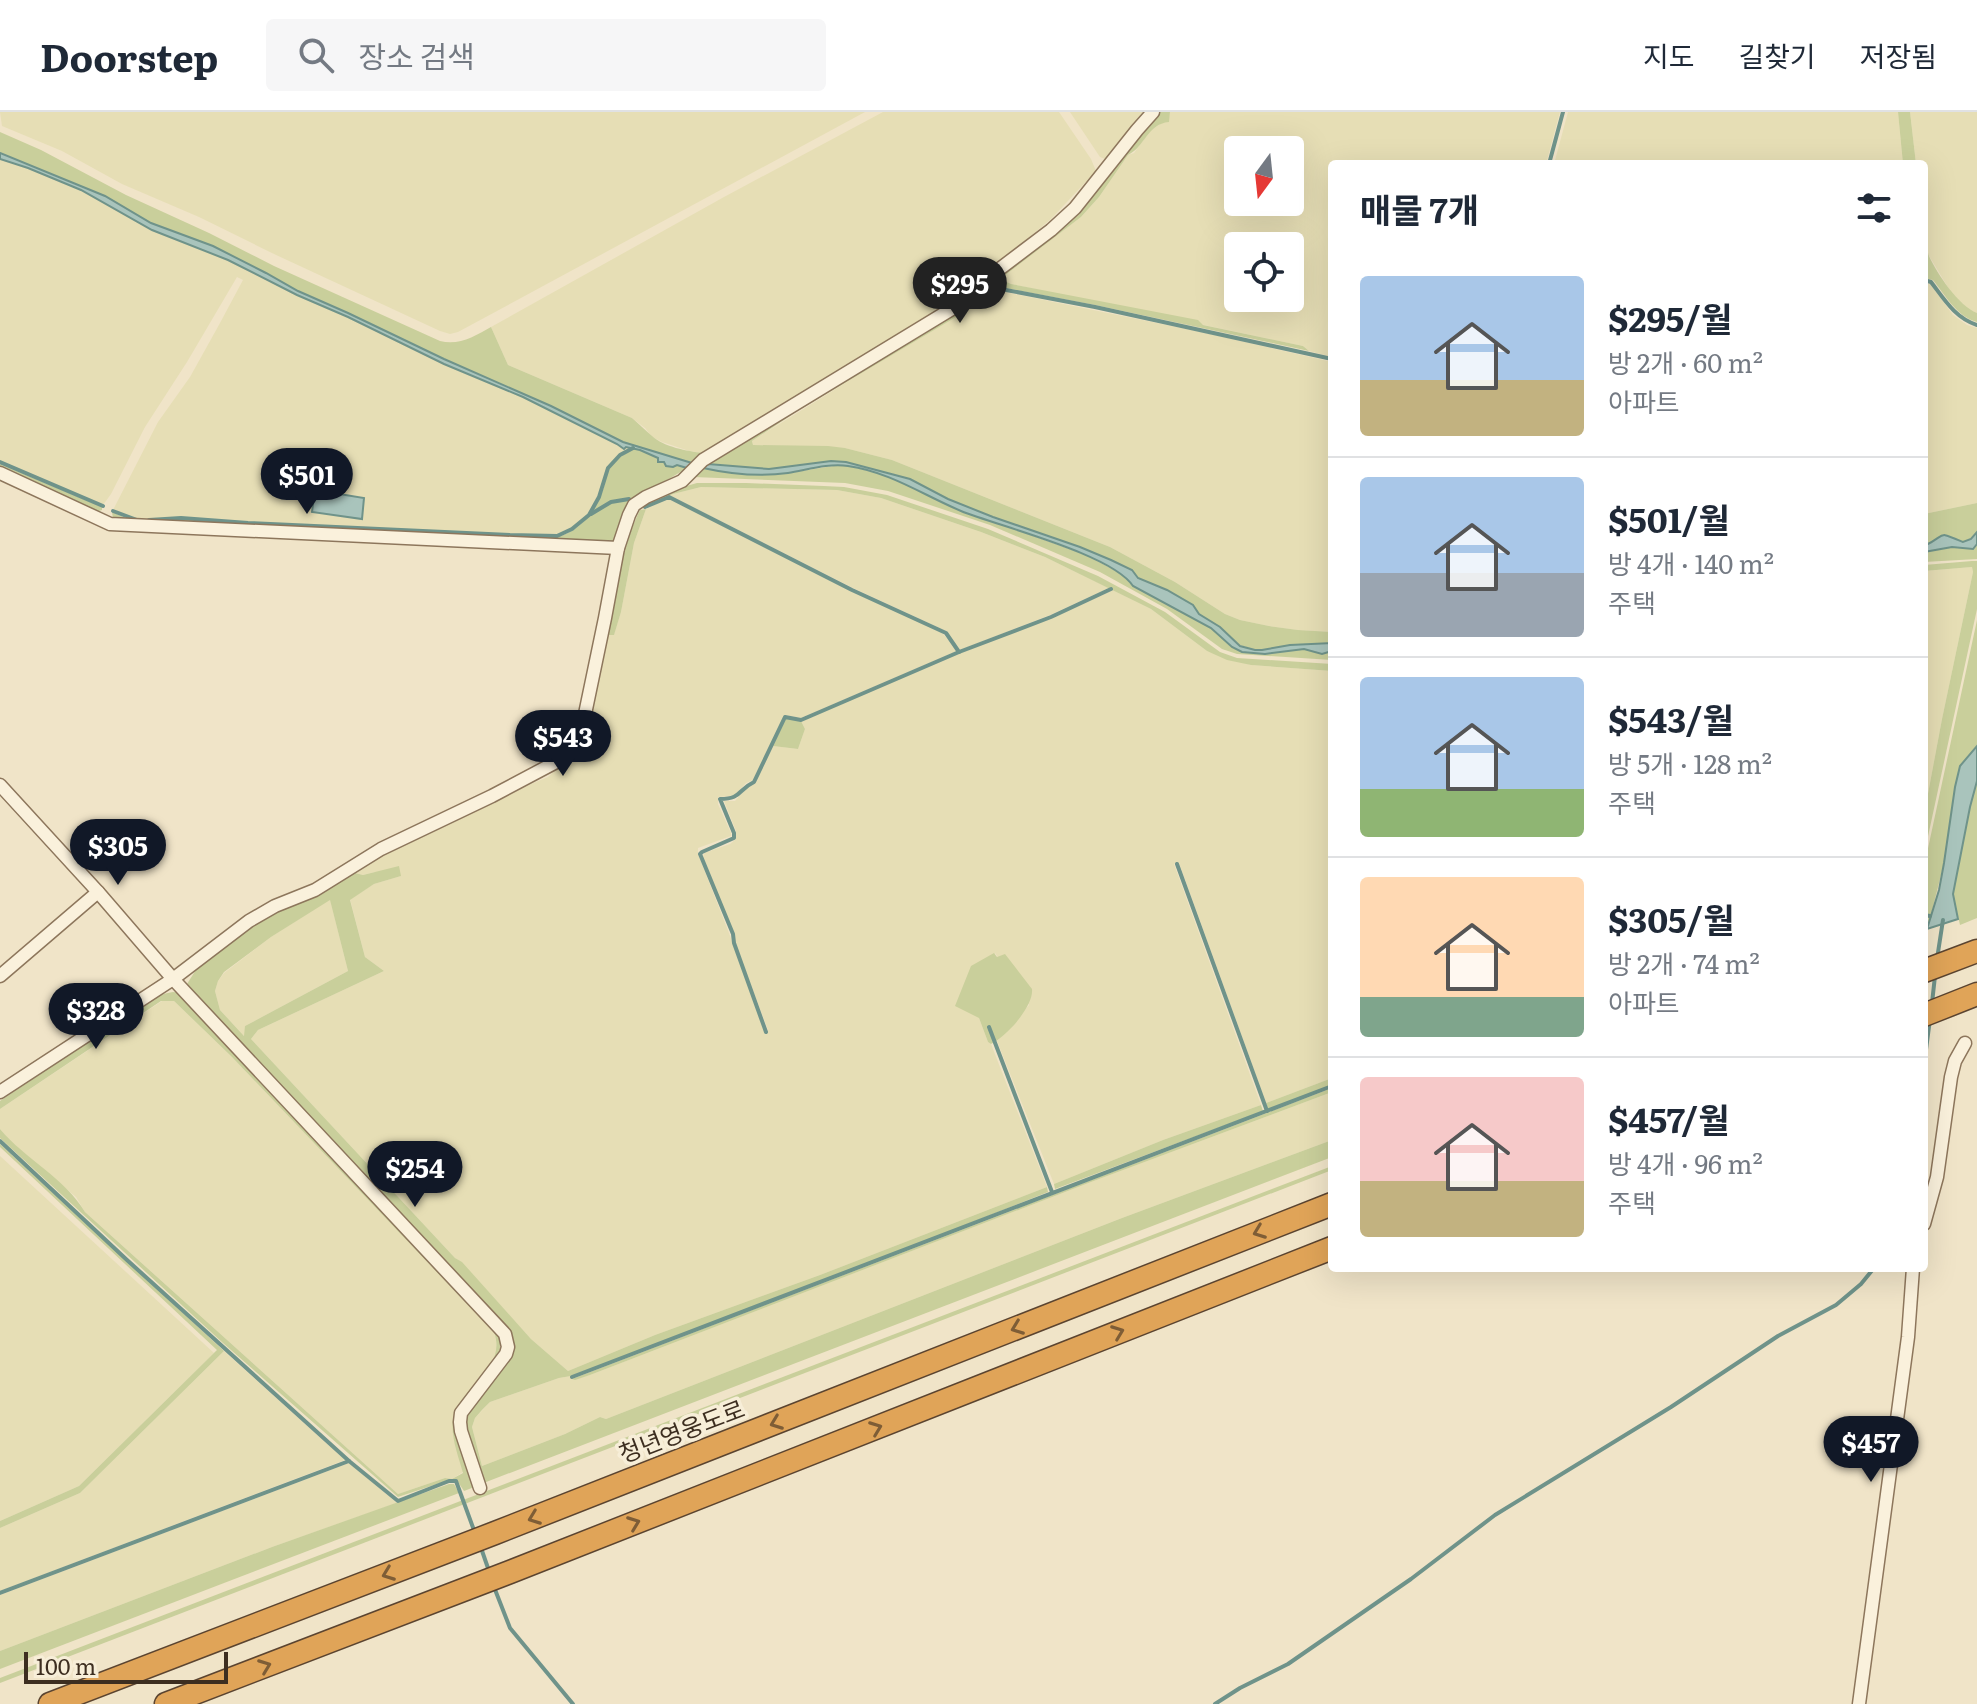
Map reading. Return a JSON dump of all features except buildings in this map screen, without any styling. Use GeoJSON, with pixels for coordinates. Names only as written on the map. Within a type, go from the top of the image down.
{"type":"FeatureCollection","features":[{"type":"Feature","properties":{"kind":"highway"},"geometry":{"type":"LineString","coordinates":[[1928,969],[1976,951]]}},
{"type":"Feature","properties":{"kind":"highway"},"geometry":{"type":"LineString","coordinates":[[1928,1013],[1971,996]]}},
{"type":"Feature","properties":{"kind":"highway","name":"청년영웅도로"},"geometry":{"type":"LineString","coordinates":[[50,1704],[461,1547],[1328,1206]]}},
{"type":"Feature","properties":{"kind":"highway"},"geometry":{"type":"LineString","coordinates":[[166,1704],[1328,1250]]}},
{"type":"Feature","properties":{"kind":"street"},"geometry":{"type":"LineString","coordinates":[[0,1092],[173,979],[249,921],[275,906],[315,890],[381,849],[431,827],[558,761],[574,742],[585,714],[621,533],[634,505],[682,481],[703,460],[955,307],[1075,208],[1153,112]]}},
{"type":"Feature","properties":{"kind":"street"},"geometry":{"type":"LineString","coordinates":[[0,473],[110,524],[618,548]]}},
{"type":"Feature","properties":{"kind":"street"},"geometry":{"type":"LineString","coordinates":[[0,785],[173,979],[505,1334],[506,1354],[461,1413],[461,1431],[480,1488]]}},
{"type":"Feature","properties":{"kind":"street"},"geometry":{"type":"LineString","coordinates":[[0,976],[98,892]]}},
{"type":"Feature","properties":{"kind":"street"},"geometry":{"type":"LineString","coordinates":[[1928,1210],[1937,1177],[1951,1077],[1965,1043]]}},
{"type":"Feature","properties":{"kind":"street"},"geometry":{"type":"LineString","coordinates":[[1859,1704],[1908,1337],[1913,1272]]}},
{"type":"Feature","properties":{"kind":"shaded area"},"geometry":{"type":"Polygon","coordinates":[[[0,112],[865,112],[450,334],[122,184],[62,151],[2,126],[0,112]]]}},
{"type":"Feature","properties":{"kind":"shaded area"},"geometry":{"type":"Polygon","coordinates":[[[883,112],[1059,112],[1096,171],[1051,219],[955,299],[703,453],[662,442],[632,418],[508,365],[491,327],[883,112]]]}},
{"type":"Feature","properties":{"kind":"shaded area"},"geometry":{"type":"Polygon","coordinates":[[[1070,112],[1143,112],[1105,159],[1100,157],[1070,112]]]}},
{"type":"Feature","properties":{"kind":"shaded area"},"geometry":{"type":"Polygon","coordinates":[[[1170,112],[1560,112],[1547,160],[1328,160],[1328,356],[1309,351],[1303,346],[999,279],[1081,217],[1128,155],[1134,153],[1150,131],[1169,117],[1170,112]]]}},
{"type":"Feature","properties":{"kind":"shaded area"},"geometry":{"type":"Polygon","coordinates":[[[1568,112],[1898,112],[1903,160],[1555,160],[1568,112]]]}},
{"type":"Feature","properties":{"kind":"shaded area"},"geometry":{"type":"Polygon","coordinates":[[[1910,112],[1977,112],[1977,313],[1952,294],[1928,254],[1928,160],[1916,160],[1910,112]]]}},
{"type":"Feature","properties":{"kind":"shaded area"},"geometry":{"type":"Polygon","coordinates":[[[0,159],[81,190],[152,230],[228,260],[444,364],[523,397],[623,448],[631,447],[608,467],[589,514],[557,535],[248,523],[181,517],[146,520],[133,519],[113,510],[158,422],[190,377],[243,280],[237,277],[145,427],[103,505],[0,461],[0,159]]]}},
{"type":"Feature","properties":{"kind":"shaded area"},"geometry":{"type":"Polygon","coordinates":[[[1928,284],[1953,315],[1977,328],[1977,503],[1928,513],[1928,284]]]}},
{"type":"Feature","properties":{"kind":"shaded area"},"geometry":{"type":"Polygon","coordinates":[[[994,287],[1005,292],[1328,361],[1328,632],[1240,620],[1110,547],[892,460],[845,448],[753,445],[752,441],[987,295],[994,287]]]}},
{"type":"Feature","properties":{"kind":"shaded area"},"geometry":{"type":"Polygon","coordinates":[[[701,487],[837,490],[881,498],[1045,557],[1109,588],[960,650],[946,631],[669,495],[701,487]]]}},
{"type":"Feature","properties":{"kind":"shaded area"},"geometry":{"type":"Polygon","coordinates":[[[669,498],[851,591],[941,632],[957,651],[801,718],[785,715],[753,780],[734,796],[718,797],[731,836],[698,848],[698,854],[765,1034],[768,1030],[703,857],[704,853],[736,839],[736,831],[724,801],[735,801],[754,783],[773,746],[798,749],[805,729],[801,721],[1113,590],[1151,609],[1207,651],[1251,665],[1328,671],[1328,1080],[1266,1103],[1179,863],[1174,864],[1261,1105],[1054,1184],[997,1041],[1029,1005],[995,953],[979,1018],[1047,1187],[655,1335],[568,1371],[531,1339],[251,1039],[258,1030],[384,971],[365,957],[350,899],[374,884],[401,876],[351,872],[548,777],[572,755],[590,717],[608,635],[614,634],[621,612],[634,543],[646,509],[669,498]]]}},
{"type":"Feature","properties":{"kind":"shaded area"},"geometry":{"type":"Polygon","coordinates":[[[1972,567],[1973,572],[1928,794],[1928,571],[1972,567]]]}},
{"type":"Feature","properties":{"kind":"shaded area"},"geometry":{"type":"Polygon","coordinates":[[[330,899],[348,971],[245,1026],[245,1037],[220,1010],[215,991],[218,981],[271,937],[330,899]]]}},
{"type":"Feature","properties":{"kind":"shaded area"},"geometry":{"type":"Polygon","coordinates":[[[162,1001],[174,1001],[232,1057],[494,1332],[497,1356],[454,1415],[453,1435],[463,1472],[452,1479],[445,1478],[398,1494],[85,1212],[76,1197],[0,1129],[0,1109],[162,1001]]]}},
{"type":"Feature","properties":{"kind":"shaded area"},"geometry":{"type":"Polygon","coordinates":[[[1328,1093],[1328,1141],[1122,1218],[606,1419],[600,1417],[482,1466],[472,1427],[475,1418],[490,1402],[559,1378],[571,1376],[575,1379],[590,1375],[1328,1093]]]}},
{"type":"Feature","properties":{"kind":"shaded area"},"geometry":{"type":"Polygon","coordinates":[[[0,1156],[214,1353],[79,1486],[0,1521],[0,1156]]]}},
{"type":"Feature","properties":{"kind":"shaded area"},"geometry":{"type":"Polygon","coordinates":[[[224,1351],[345,1460],[0,1591],[0,1528],[80,1493],[224,1351]]]}},
{"type":"Feature","properties":{"kind":"shaded area"},"geometry":{"type":"Polygon","coordinates":[[[349,1463],[397,1503],[272,1547],[0,1651],[0,1595],[349,1463]]]}},
{"type":"Feature","properties":{"kind":"green space"},"geometry":{"type":"Polygon","coordinates":[[[1159,112],[1170,112],[1169,122],[1151,131],[1128,155],[1081,217],[1000,279],[1011,284],[1198,320],[1203,325],[1303,346],[1309,351],[1006,288],[996,283],[987,295],[961,314],[796,412],[752,441],[753,445],[828,446],[892,460],[1110,547],[1175,582],[1225,614],[1269,626],[1328,632],[1328,643],[1262,650],[1240,645],[1199,614],[1193,605],[1138,578],[1131,570],[1080,547],[948,499],[910,479],[893,474],[831,461],[769,469],[708,464],[984,287],[1054,233],[1159,112]]]}},
{"type":"Feature","properties":{"kind":"green space"},"geometry":{"type":"Polygon","coordinates":[[[1898,112],[1910,112],[1916,160],[1903,160],[1898,112]]]}},
{"type":"Feature","properties":{"kind":"green space"},"geometry":{"type":"Polygon","coordinates":[[[0,132],[274,266],[440,341],[460,341],[491,327],[508,365],[632,418],[663,443],[703,453],[700,459],[692,463],[623,442],[298,291],[266,273],[151,223],[105,196],[0,153],[0,132]]]}},
{"type":"Feature","properties":{"kind":"green space"},"geometry":{"type":"Polygon","coordinates":[[[1928,252],[1949,289],[1977,313],[1977,322],[1957,310],[1933,280],[1928,279],[1928,252]]]}},
{"type":"Feature","properties":{"kind":"green space"},"geometry":{"type":"Polygon","coordinates":[[[634,448],[658,458],[658,462],[664,462],[666,466],[687,468],[632,501],[612,545],[168,525],[117,521],[113,519],[112,512],[133,521],[146,522],[181,519],[248,525],[557,537],[580,525],[601,495],[609,469],[634,448]]]}},
{"type":"Feature","properties":{"kind":"green space"},"geometry":{"type":"Polygon","coordinates":[[[0,464],[102,507],[102,510],[96,512],[0,469],[0,464]]]}},
{"type":"Feature","properties":{"kind":"green space"},"geometry":{"type":"Polygon","coordinates":[[[845,465],[889,476],[958,509],[1086,555],[1127,577],[1133,586],[1211,628],[1242,652],[1265,654],[1304,649],[1322,654],[1328,652],[1328,660],[1237,654],[1222,649],[1167,609],[1100,572],[990,525],[888,491],[845,483],[693,477],[703,468],[766,474],[845,465]]]}},
{"type":"Feature","properties":{"kind":"green space"},"geometry":{"type":"Polygon","coordinates":[[[697,483],[746,483],[844,487],[887,495],[988,529],[1098,576],[1165,612],[1220,652],[1237,658],[1328,664],[1328,671],[1251,665],[1227,660],[1207,651],[1151,609],[1045,557],[881,498],[837,490],[701,487],[645,505],[697,483]]]}},
{"type":"Feature","properties":{"kind":"green space"},"geometry":{"type":"Polygon","coordinates":[[[1977,503],[1977,532],[1963,542],[1942,536],[1928,544],[1928,513],[1977,503]]]}},
{"type":"Feature","properties":{"kind":"green space"},"geometry":{"type":"Polygon","coordinates":[[[646,509],[634,543],[621,612],[614,635],[608,635],[628,540],[640,510],[646,509]]]}},
{"type":"Feature","properties":{"kind":"green space"},"geometry":{"type":"Polygon","coordinates":[[[1977,544],[1977,559],[1928,562],[1928,551],[1952,547],[1973,549],[1977,544]]]}},
{"type":"Feature","properties":{"kind":"green space"},"geometry":{"type":"Polygon","coordinates":[[[1977,561],[1977,609],[1928,836],[1928,794],[1973,572],[1972,567],[1928,571],[1928,565],[1977,561]]]}},
{"type":"Feature","properties":{"kind":"green space"},"geometry":{"type":"Polygon","coordinates":[[[1977,620],[1977,746],[1960,766],[1944,863],[1928,927],[1928,848],[1977,620]]]}},
{"type":"Feature","properties":{"kind":"green space"},"geometry":{"type":"Polygon","coordinates":[[[786,718],[801,721],[805,729],[798,749],[773,746],[786,718]]]}},
{"type":"Feature","properties":{"kind":"green space"},"geometry":{"type":"Polygon","coordinates":[[[1977,781],[1977,918],[1960,925],[1953,894],[1977,781]]]}},
{"type":"Feature","properties":{"kind":"green space"},"geometry":{"type":"Polygon","coordinates":[[[399,866],[401,876],[374,884],[350,900],[365,957],[384,971],[258,1030],[251,1039],[531,1339],[568,1371],[655,1335],[1047,1187],[1048,1192],[905,1249],[571,1376],[490,1402],[475,1418],[472,1427],[482,1466],[600,1417],[606,1419],[1122,1218],[1328,1141],[1328,1159],[481,1484],[467,1441],[467,1414],[513,1347],[510,1334],[187,984],[199,965],[270,913],[351,872],[363,875],[399,866]],[[330,900],[271,937],[224,972],[215,991],[220,1010],[244,1036],[245,1026],[348,971],[330,900]]]}},
{"type":"Feature","properties":{"kind":"green space"},"geometry":{"type":"Polygon","coordinates":[[[994,953],[997,957],[1005,954],[1032,989],[1029,1004],[1018,1020],[991,1044],[979,1018],[955,1006],[971,966],[994,953]]]}},
{"type":"Feature","properties":{"kind":"green space"},"geometry":{"type":"Polygon","coordinates":[[[181,993],[494,1327],[500,1338],[500,1353],[459,1412],[477,1486],[464,1491],[456,1479],[452,1479],[463,1473],[453,1422],[459,1404],[495,1356],[494,1332],[232,1057],[174,1001],[161,1001],[0,1109],[0,1101],[142,1005],[157,996],[181,993]]]}},
{"type":"Feature","properties":{"kind":"green space"},"geometry":{"type":"Polygon","coordinates":[[[1328,1080],[1328,1086],[1268,1109],[1266,1103],[1328,1080]]]}},
{"type":"Feature","properties":{"kind":"green space"},"geometry":{"type":"Polygon","coordinates":[[[1328,1090],[1328,1093],[590,1375],[572,1379],[1328,1090]]]}},
{"type":"Feature","properties":{"kind":"green space"},"geometry":{"type":"Polygon","coordinates":[[[1261,1105],[1263,1111],[1055,1189],[1054,1184],[1261,1105]]]}},
{"type":"Feature","properties":{"kind":"green space"},"geometry":{"type":"Polygon","coordinates":[[[0,1129],[67,1189],[85,1212],[398,1494],[445,1478],[452,1479],[398,1497],[223,1343],[0,1138],[0,1129]]]}},
{"type":"Feature","properties":{"kind":"green space"},"geometry":{"type":"Polygon","coordinates":[[[0,1144],[224,1351],[80,1493],[0,1528],[0,1521],[79,1486],[217,1350],[0,1144]]]}},
{"type":"Feature","properties":{"kind":"green space"},"geometry":{"type":"Polygon","coordinates":[[[1328,1168],[1328,1172],[0,1683],[0,1678],[1328,1168]]]}},
{"type":"Feature","properties":{"kind":"green space"},"geometry":{"type":"Polygon","coordinates":[[[454,1484],[459,1493],[0,1669],[0,1651],[272,1547],[454,1484]]]}},
{"type":"Feature","properties":{"kind":"water"},"geometry":{"type":"Polygon","coordinates":[[[0,153],[105,196],[151,223],[213,246],[298,291],[623,442],[692,463],[687,468],[666,466],[664,462],[658,462],[658,458],[640,450],[624,449],[523,397],[444,364],[228,260],[152,230],[81,190],[0,159],[0,153]]]}},
{"type":"Feature","properties":{"kind":"water"},"geometry":{"type":"Polygon","coordinates":[[[846,462],[910,479],[948,499],[1080,547],[1132,570],[1138,578],[1193,605],[1199,614],[1220,627],[1240,646],[1262,650],[1328,643],[1328,652],[1322,654],[1304,649],[1265,654],[1242,652],[1211,628],[1133,586],[1103,563],[1054,542],[961,511],[863,469],[833,465],[756,475],[703,468],[708,464],[769,469],[846,462]]]}},
{"type":"Feature","properties":{"kind":"water"},"geometry":{"type":"Polygon","coordinates":[[[315,490],[364,498],[362,519],[312,512],[315,490]]]}},
{"type":"Feature","properties":{"kind":"water"},"geometry":{"type":"Polygon","coordinates":[[[1977,532],[1977,544],[1973,549],[1952,547],[1928,551],[1928,544],[1942,535],[1963,542],[1977,532]]]}},
{"type":"Feature","properties":{"kind":"water"},"geometry":{"type":"Polygon","coordinates":[[[1977,746],[1977,781],[1953,894],[1958,919],[1928,929],[1939,890],[1960,766],[1977,746]]]}},
{"type":"Feature","properties":{"kind":"waterway"},"geometry":{"type":"LineString","coordinates":[[1550,160],[1563,112]]}},
{"type":"Feature","properties":{"kind":"waterway"},"geometry":{"type":"LineString","coordinates":[[1928,281],[1956,313],[1977,325]]}},
{"type":"Feature","properties":{"kind":"waterway"},"geometry":{"type":"LineString","coordinates":[[995,285],[1006,290],[1328,358]]}},
{"type":"Feature","properties":{"kind":"waterway"},"geometry":{"type":"LineString","coordinates":[[149,520],[181,518],[557,536],[589,515],[599,497],[608,468],[620,455],[633,448]]}},
{"type":"Feature","properties":{"kind":"waterway"},"geometry":{"type":"LineString","coordinates":[[0,462],[103,506]]}},
{"type":"Feature","properties":{"kind":"waterway"},"geometry":{"type":"LineString","coordinates":[[645,507],[669,497],[852,590],[946,633],[959,652],[1051,617],[1111,589]]}},
{"type":"Feature","properties":{"kind":"waterway"},"geometry":{"type":"LineString","coordinates":[[591,514],[611,502],[629,499]]}},
{"type":"Feature","properties":{"kind":"waterway"},"geometry":{"type":"LineString","coordinates":[[113,511],[137,520]]}},
{"type":"Feature","properties":{"kind":"waterway"},"geometry":{"type":"LineString","coordinates":[[766,1032],[733,934],[700,854],[734,838],[720,799],[736,796],[754,782],[785,717],[801,720],[959,652]]}},
{"type":"Feature","properties":{"kind":"waterway"},"geometry":{"type":"LineString","coordinates":[[1177,864],[1267,1111]]}},
{"type":"Feature","properties":{"kind":"waterway"},"geometry":{"type":"LineString","coordinates":[[1937,959],[1943,920]]}},
{"type":"Feature","properties":{"kind":"waterway"},"geometry":{"type":"LineString","coordinates":[[1932,1003],[1935,976]]}},
{"type":"Feature","properties":{"kind":"waterway"},"geometry":{"type":"LineString","coordinates":[[1928,1034],[1930,1019]]}},
{"type":"Feature","properties":{"kind":"waterway"},"geometry":{"type":"LineString","coordinates":[[989,1027],[1052,1192]]}},
{"type":"Feature","properties":{"kind":"waterway"},"geometry":{"type":"LineString","coordinates":[[572,1377],[1328,1088]]}},
{"type":"Feature","properties":{"kind":"waterway"},"geometry":{"type":"LineString","coordinates":[[0,1141],[349,1461],[398,1501],[456,1481],[475,1533]]}},
{"type":"Feature","properties":{"kind":"waterway"},"geometry":{"type":"LineString","coordinates":[[1215,1704],[1288,1664],[1411,1579],[1495,1515],[1671,1407],[1778,1336],[1836,1305],[1871,1272]]}},
{"type":"Feature","properties":{"kind":"waterway"},"geometry":{"type":"LineString","coordinates":[[0,1593],[349,1461]]}},
{"type":"Feature","properties":{"kind":"waterway"},"geometry":{"type":"LineString","coordinates":[[480,1545],[489,1571]]}},
{"type":"Feature","properties":{"kind":"waterway"},"geometry":{"type":"LineString","coordinates":[[494,1587],[510,1628],[573,1704]]}}]}
